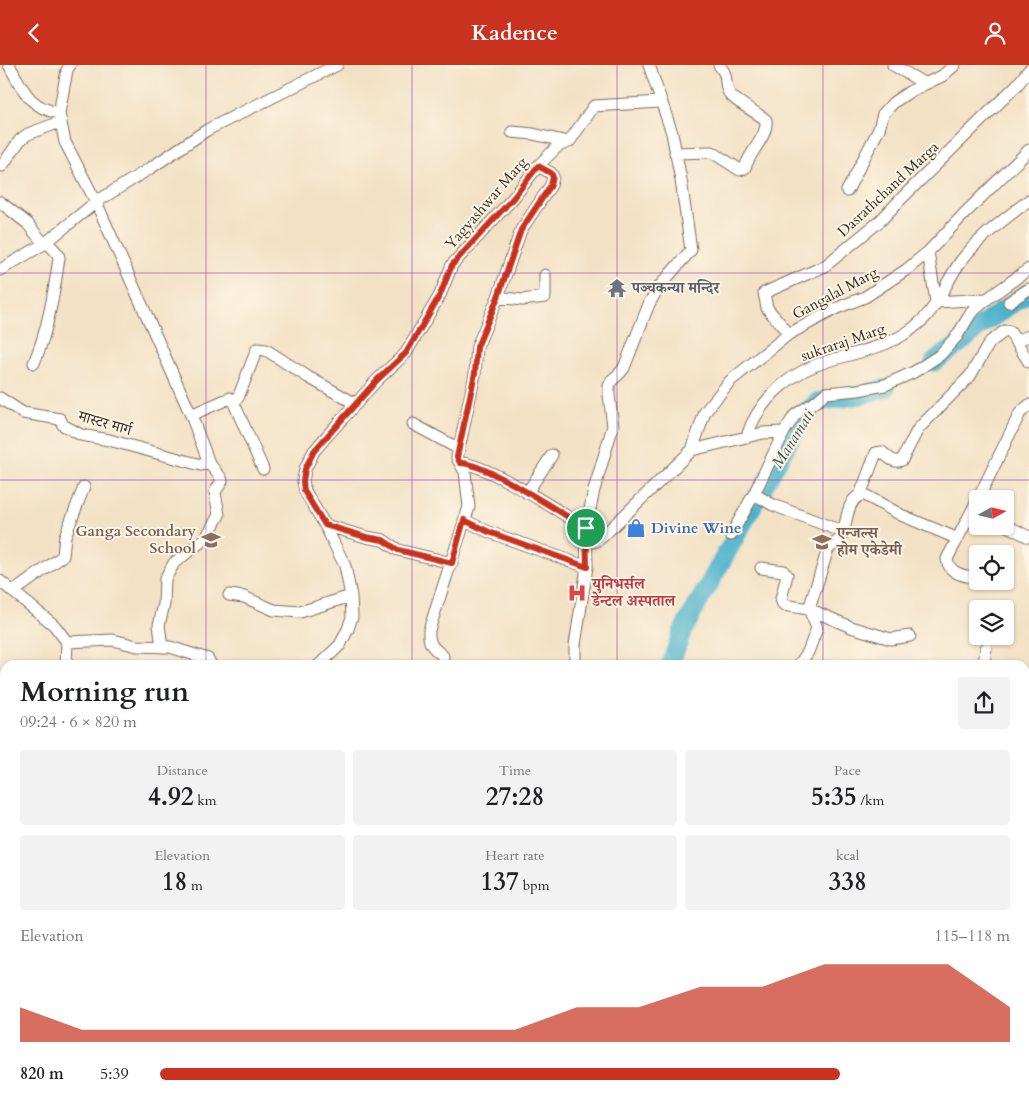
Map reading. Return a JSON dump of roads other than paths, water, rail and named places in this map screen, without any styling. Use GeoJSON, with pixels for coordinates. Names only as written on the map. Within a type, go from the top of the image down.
{"type":"FeatureCollection","features":[{"type":"Feature","properties":{"kind":"street"},"geometry":{"type":"LineString","coordinates":[[70,65],[67,69],[59,117],[65,142],[96,202],[191,415],[209,463],[222,481],[215,492],[219,515],[206,538],[174,563],[165,579],[164,604],[159,625],[162,647]]}},
{"type":"Feature","properties":{"kind":"street"},"geometry":{"type":"LineString","coordinates":[[0,271],[46,243],[96,202],[207,130],[335,65]]}},
{"type":"Feature","properties":{"kind":"street"},"geometry":{"type":"LineString","coordinates":[[575,660],[575,645],[587,567],[586,528],[594,490],[613,427],[609,386],[612,380],[624,368],[649,304],[658,288],[691,250],[672,133],[649,65]]}},
{"type":"Feature","properties":{"kind":"street"},"geometry":{"type":"LineString","coordinates":[[675,153],[712,152],[740,170],[745,168],[763,135],[766,120],[733,97],[728,91],[726,74],[719,65]]}},
{"type":"Feature","properties":{"kind":"street"},"geometry":{"type":"LineString","coordinates":[[893,65],[925,84]]}},
{"type":"Feature","properties":{"kind":"street"},"geometry":{"type":"LineString","coordinates":[[847,191],[879,129],[883,115],[894,102],[909,92],[942,76],[955,65]]}},
{"type":"Feature","properties":{"kind":"street"},"geometry":{"type":"LineString","coordinates":[[6,67],[26,95],[38,105],[59,117]]}},
{"type":"Feature","properties":{"kind":"street","name":"Dasrathchand Marga"},"geometry":{"type":"LineString","coordinates":[[789,334],[767,307],[764,293],[825,266],[880,221],[1017,85],[1029,70]]}},
{"type":"Feature","properties":{"kind":"street","name":"Yagyashwar Marg"},"geometry":{"type":"LineString","coordinates":[[324,660],[340,645],[348,629],[352,617],[351,596],[345,566],[325,525],[304,491],[305,469],[314,451],[377,380],[406,353],[440,295],[452,265],[514,197],[538,166],[558,146],[569,142],[594,106],[660,102]]}},
{"type":"Feature","properties":{"kind":"street"},"geometry":{"type":"LineString","coordinates":[[2,166],[20,140],[59,117]]}},
{"type":"Feature","properties":{"kind":"street"},"geometry":{"type":"LineString","coordinates":[[512,132],[534,134],[569,142]]}},
{"type":"Feature","properties":{"kind":"street","name":"Gangalal Marg"},"geometry":{"type":"LineString","coordinates":[[692,450],[705,412],[730,381],[789,334],[837,308],[864,297],[906,270],[928,252],[1029,150]]}},
{"type":"Feature","properties":{"kind":"street"},"geometry":{"type":"LineString","coordinates":[[443,660],[443,656],[431,646],[428,640],[429,630],[469,507],[466,481],[457,457],[475,373],[477,347],[498,297],[521,230],[551,185],[553,177],[551,173],[538,166]]}},
{"type":"Feature","properties":{"kind":"street"},"geometry":{"type":"LineString","coordinates":[[936,302],[959,263],[975,244],[1029,201]]}},
{"type":"Feature","properties":{"kind":"street"},"geometry":{"type":"LineString","coordinates":[[0,202],[27,223],[58,254],[59,258],[52,297],[39,351],[34,363]]}},
{"type":"Feature","properties":{"kind":"street"},"geometry":{"type":"LineString","coordinates":[[928,252],[936,302]]}},
{"type":"Feature","properties":{"kind":"street"},"geometry":{"type":"LineString","coordinates":[[731,535],[756,495],[784,432],[795,415],[818,401],[826,393],[885,385],[914,372],[940,355],[957,336],[971,313],[1029,269]]}},
{"type":"Feature","properties":{"kind":"street"},"geometry":{"type":"LineString","coordinates":[[498,297],[522,300],[545,297],[545,275]]}},
{"type":"Feature","properties":{"kind":"street"},"geometry":{"type":"LineString","coordinates":[[1009,302],[1029,289]]}},
{"type":"Feature","properties":{"kind":"street"},"geometry":{"type":"LineString","coordinates":[[936,302],[988,299]]}},
{"type":"Feature","properties":{"kind":"street","name":"sukraraj Marg"},"geometry":{"type":"LineString","coordinates":[[747,436],[762,405],[783,385],[802,371],[881,346],[899,338],[920,323],[936,302]]}},
{"type":"Feature","properties":{"kind":"street"},"geometry":{"type":"LineString","coordinates":[[860,495],[876,453],[882,452],[894,462],[902,460],[918,429],[970,376],[990,342],[1005,331],[1010,332],[1029,362]]}},
{"type":"Feature","properties":{"kind":"street"},"geometry":{"type":"LineString","coordinates":[[1015,341],[1029,336]]}},
{"type":"Feature","properties":{"kind":"street"},"geometry":{"type":"LineString","coordinates":[[234,401],[238,398],[257,349],[260,348],[356,404]]}},
{"type":"Feature","properties":{"kind":"street","name":"मास्टर मार्ग"},"geometry":{"type":"LineString","coordinates":[[0,398],[23,413],[60,419],[63,425],[81,435],[108,440],[201,465],[209,463]]}},
{"type":"Feature","properties":{"kind":"street"},"geometry":{"type":"LineString","coordinates":[[191,415],[230,398],[234,401],[263,469]]}},
{"type":"Feature","properties":{"kind":"street"},"geometry":{"type":"LineString","coordinates":[[983,490],[1020,413],[1029,405]]}},
{"type":"Feature","properties":{"kind":"street"},"geometry":{"type":"LineString","coordinates":[[413,423],[459,449]]}},
{"type":"Feature","properties":{"kind":"street"},"geometry":{"type":"LineString","coordinates":[[587,543],[597,541],[603,536],[692,450],[747,436],[784,432]]}},
{"type":"Feature","properties":{"kind":"street"},"geometry":{"type":"LineString","coordinates":[[527,493],[552,455]]}},
{"type":"Feature","properties":{"kind":"street"},"geometry":{"type":"LineString","coordinates":[[460,463],[476,466],[527,493],[586,528]]}},
{"type":"Feature","properties":{"kind":"street"},"geometry":{"type":"LineString","coordinates":[[13,592],[63,556],[65,536],[84,487]]}},
{"type":"Feature","properties":{"kind":"street"},"geometry":{"type":"LineString","coordinates":[[756,495],[774,505],[844,532]]}},
{"type":"Feature","properties":{"kind":"street"},"geometry":{"type":"LineString","coordinates":[[803,660],[808,653],[817,628],[809,609],[828,549],[840,539],[844,532],[855,497],[865,495],[901,515],[956,538]]}},
{"type":"Feature","properties":{"kind":"street"},"geometry":{"type":"LineString","coordinates":[[969,516],[946,559],[947,565],[952,571],[969,576]]}},
{"type":"Feature","properties":{"kind":"street"},"geometry":{"type":"LineString","coordinates":[[464,520],[489,532],[587,567]]}},
{"type":"Feature","properties":{"kind":"street"},"geometry":{"type":"LineString","coordinates":[[325,525],[383,540],[398,550],[452,563]]}},
{"type":"Feature","properties":{"kind":"street"},"geometry":{"type":"LineString","coordinates":[[1014,530],[1029,537]]}},
{"type":"Feature","properties":{"kind":"street"},"geometry":{"type":"LineString","coordinates":[[761,568],[782,571],[787,575],[780,599],[784,605],[809,609],[851,627],[891,639],[910,635]]}},
{"type":"Feature","properties":{"kind":"street"},"geometry":{"type":"LineString","coordinates":[[0,581],[54,625],[66,641],[66,660]]}},
{"type":"Feature","properties":{"kind":"street"},"geometry":{"type":"LineString","coordinates":[[229,595],[244,597],[274,610],[292,612],[300,612],[351,596]]}},
{"type":"Feature","properties":{"kind":"street"},"geometry":{"type":"LineString","coordinates":[[66,641],[113,640],[137,646],[170,647],[208,660]]}},
{"type":"Feature","properties":{"kind":"street"},"geometry":{"type":"LineString","coordinates":[[985,660],[986,648]]}},
{"type":"Feature","properties":{"kind":"waterway","name":"Manamati"},"geometry":{"type":"LineString","coordinates":[[934,362],[983,324],[1028,293]]}},
{"type":"Feature","properties":{"kind":"waterway","name":"Manamati"},"geometry":{"type":"LineString","coordinates":[[672,660],[682,632],[804,415],[817,402],[861,395],[886,388]]}},
{"type":"Feature","properties":{"kind":"place","name":"पञ्चकन्या मन्दिर"},"geometry":{"type":"Point","coordinates":[617,288]}},
{"type":"Feature","properties":{"kind":"place","name":"Divine Wine"},"geometry":{"type":"Point","coordinates":[636,528]}},
{"type":"Feature","properties":{"kind":"place","name":"Ganga Secondary School"},"geometry":{"type":"Point","coordinates":[211,540]}},
{"type":"Feature","properties":{"kind":"place","name":"एन्जल्स होम एकेडेमी"},"geometry":{"type":"Point","coordinates":[822,542]}},
{"type":"Feature","properties":{"kind":"place","name":"युनिभर्सल डेन्टल अस्पताल"},"geometry":{"type":"Point","coordinates":[577,593]}}]}
